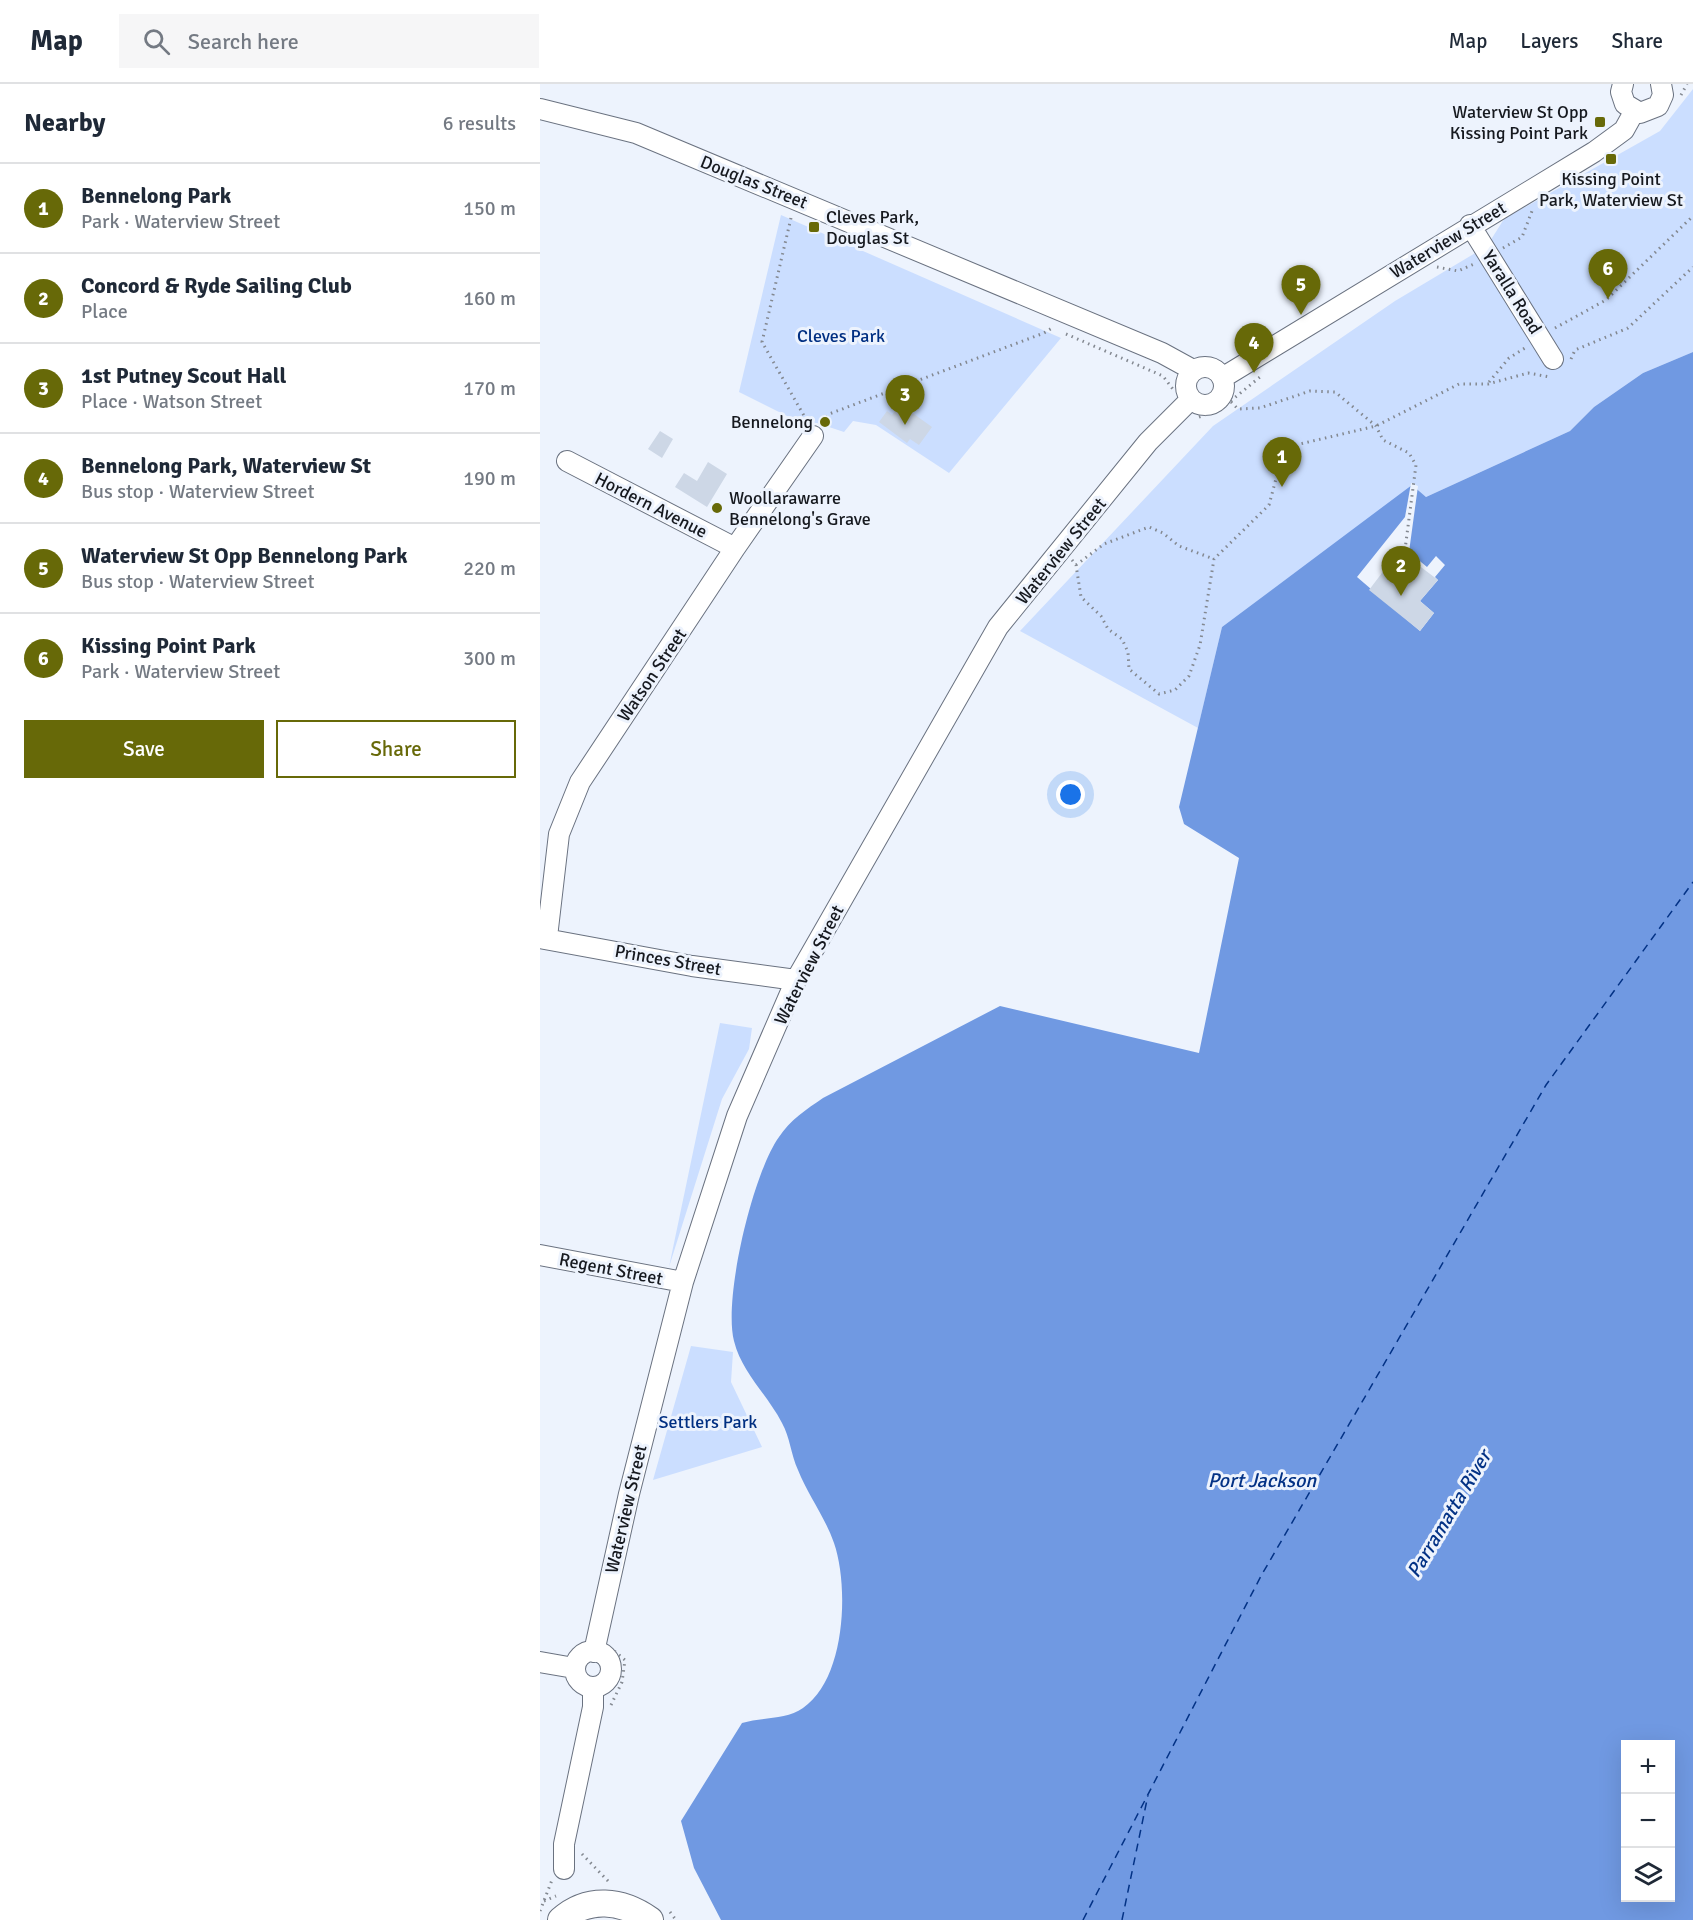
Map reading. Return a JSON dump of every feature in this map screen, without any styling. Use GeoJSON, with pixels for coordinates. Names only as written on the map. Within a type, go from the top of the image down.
{"type":"FeatureCollection","features":[{"type":"Feature","properties":{"kind":"main road"},"geometry":{"type":"LineString","coordinates":[[561,1920],[586,1905],[610,1903],[657,1914]]}},
{"type":"Feature","properties":{"kind":"street"},"geometry":{"type":"LineString","coordinates":[[1623,84],[1622,98],[1634,112],[1647,113],[1658,106],[1663,95],[1661,84]]}},
{"type":"Feature","properties":{"kind":"street","name":"Douglas Street"},"geometry":{"type":"LineString","coordinates":[[540,110],[636,133],[1162,353],[1193,370],[1210,367],[1222,378]]}},
{"type":"Feature","properties":{"kind":"street","name":"Waterview Street"},"geometry":{"type":"LineString","coordinates":[[1222,378],[1610,141],[1624,130],[1634,112]]}},
{"type":"Feature","properties":{"kind":"street","name":"Yaralla Road"},"geometry":{"type":"LineString","coordinates":[[1470,225],[1559,367]]}},
{"type":"Feature","properties":{"kind":"street"},"geometry":{"type":"LineString","coordinates":[[1193,370],[1186,387],[1191,410],[1201,404],[1213,403],[1222,395],[1222,378]]}},
{"type":"Feature","properties":{"kind":"street","name":"Waterview Street"},"geometry":{"type":"LineString","coordinates":[[594,1652],[629,1494],[683,1282],[737,1116],[796,980],[998,627],[1069,558],[1152,437],[1191,410]]}},
{"type":"Feature","properties":{"kind":"street","name":"Watson Street"},"geometry":{"type":"LineString","coordinates":[[544,937],[560,834],[580,782],[735,548],[813,436]]}},
{"type":"Feature","properties":{"kind":"street","name":"Hordern Avenue"},"geometry":{"type":"LineString","coordinates":[[567,461],[735,548]]}},
{"type":"Feature","properties":{"kind":"street","name":"Princes Street"},"geometry":{"type":"LineString","coordinates":[[544,937],[692,966],[796,980]]}},
{"type":"Feature","properties":{"kind":"street","name":"Regent Street"},"geometry":{"type":"LineString","coordinates":[[540,1255],[683,1282]]}},
{"type":"Feature","properties":{"kind":"street"},"geometry":{"type":"LineString","coordinates":[[574,1668],[583,1656],[594,1652],[605,1654],[613,1667],[609,1677],[593,1687]]}},
{"type":"Feature","properties":{"kind":"street"},"geometry":{"type":"LineString","coordinates":[[540,1662],[574,1668]]}},
{"type":"Feature","properties":{"kind":"street"},"geometry":{"type":"LineString","coordinates":[[574,1668],[578,1682],[593,1687]]}},
{"type":"Feature","properties":{"kind":"street"},"geometry":{"type":"LineString","coordinates":[[564,1869],[564,1844],[593,1707],[593,1687]]}},
{"type":"Feature","properties":{"kind":"path"},"geometry":{"type":"LineString","coordinates":[[1679,97],[1687,84]]}},
{"type":"Feature","properties":{"kind":"path"},"geometry":{"type":"LineString","coordinates":[[796,199],[762,342],[802,411],[813,436]]}},
{"type":"Feature","properties":{"kind":"path"},"geometry":{"type":"LineString","coordinates":[[1434,266],[1458,271],[1489,257],[1522,237],[1531,212],[1539,204]]}},
{"type":"Feature","properties":{"kind":"path"},"geometry":{"type":"LineString","coordinates":[[1488,384],[1509,358],[1542,341],[1559,325],[1606,300],[1693,216]]}},
{"type":"Feature","properties":{"kind":"path"},"geometry":{"type":"LineString","coordinates":[[1069,558],[1076,564],[1081,597],[1101,616],[1108,629],[1122,639],[1128,652],[1129,669],[1140,681],[1158,694],[1174,690],[1189,676],[1200,645],[1214,559],[1269,505],[1277,475],[1286,457],[1300,444],[1376,426],[1459,384],[1488,384],[1528,373],[1549,378],[1575,350],[1597,343],[1628,328],[1693,267]]}},
{"type":"Feature","properties":{"kind":"path"},"geometry":{"type":"LineString","coordinates":[[813,436],[829,414],[1044,333],[1050,327],[1163,376],[1191,410],[1210,414],[1230,402],[1264,374]]}},
{"type":"Feature","properties":{"kind":"path"},"geometry":{"type":"LineString","coordinates":[[1230,402],[1238,409],[1260,408],[1310,391],[1335,392],[1376,426],[1383,440],[1409,453],[1416,465],[1403,565]]}},
{"type":"Feature","properties":{"kind":"path"},"geometry":{"type":"LineString","coordinates":[[1076,564],[1104,544],[1149,527],[1163,533],[1179,546],[1214,559]]}},
{"type":"Feature","properties":{"kind":"path"},"geometry":{"type":"LineString","coordinates":[[576,1848],[608,1882],[616,1885]]}},
{"type":"Feature","properties":{"kind":"path"},"geometry":{"type":"LineString","coordinates":[[657,1914],[676,1920]]}},
{"type":"Feature","properties":{"kind":"green space"},"geometry":{"type":"Polygon","coordinates":[[[1693,89],[1693,352],[1643,373],[1594,407],[1570,431],[1426,497],[1412,486],[1222,627],[1198,728],[1020,631],[1213,426],[1395,301],[1487,246],[1504,219],[1660,131],[1693,89]]]}},
{"type":"Feature","properties":{"kind":"green space","name":"Cleves Park"},"geometry":{"type":"Polygon","coordinates":[[[781,215],[1061,338],[949,473],[876,425],[853,421],[844,432],[817,423],[799,422],[739,392],[781,215]]]}},
{"type":"Feature","properties":{"kind":"green space"},"geometry":{"type":"Polygon","coordinates":[[[720,1023],[752,1028],[749,1049],[722,1099],[669,1267],[720,1023]]]}},
{"type":"Feature","properties":{"kind":"green space","name":"Settlers Park"},"geometry":{"type":"Polygon","coordinates":[[[691,1346],[733,1352],[731,1382],[762,1447],[653,1480],[691,1346]]]}},
{"type":"Feature","properties":{"kind":"water","name":"Port Jackson"},"geometry":{"type":"Polygon","coordinates":[[[1693,352],[1693,1920],[721,1920],[694,1868],[681,1821],[742,1723],[789,1715],[803,1708],[817,1694],[828,1676],[836,1654],[842,1606],[839,1561],[830,1533],[798,1470],[782,1423],[743,1363],[734,1341],[733,1296],[737,1267],[750,1206],[769,1154],[783,1131],[823,1098],[1000,1006],[1199,1053],[1239,858],[1184,824],[1179,807],[1222,627],[1412,485],[1426,497],[1570,431],[1594,407],[1643,373],[1693,352]]]}},
{"type":"Feature","properties":{"kind":"pier"},"geometry":{"type":"Polygon","coordinates":[[[1411,483],[1418,486],[1409,552],[1427,567],[1436,556],[1445,565],[1435,577],[1438,580],[1420,601],[1434,613],[1420,631],[1357,577],[1405,517],[1411,483]]]}},
{"type":"Feature","properties":{"kind":"building"},"geometry":{"type":"Polygon","coordinates":[[[900,404],[932,427],[919,445],[910,439],[907,443],[879,422],[887,411],[892,415],[900,404]]]}},
{"type":"Feature","properties":{"kind":"building"},"geometry":{"type":"Polygon","coordinates":[[[660,431],[673,439],[662,458],[648,449],[660,431]]]}},
{"type":"Feature","properties":{"kind":"building"},"geometry":{"type":"Polygon","coordinates":[[[708,462],[727,474],[707,507],[675,487],[684,473],[697,481],[708,462]]]}},
{"type":"Feature","properties":{"kind":"building"},"geometry":{"type":"Polygon","coordinates":[[[1413,561],[1438,580],[1420,601],[1434,613],[1420,631],[1369,590],[1388,565],[1401,575],[1413,561]]]}},
{"type":"Feature","properties":{"kind":"ferry route"},"geometry":{"type":"LineString","coordinates":[[1083,1920],[1261,1576],[1546,1085],[1693,882]]}},
{"type":"Feature","properties":{"kind":"ferry route"},"geometry":{"type":"LineString","coordinates":[[1122,1920],[1148,1795]]}},
{"type":"Feature","properties":{"kind":"place","name":"Waterview St Opp Kissing Point Park"},"geometry":{"type":"Point","coordinates":[1600,122]}},
{"type":"Feature","properties":{"kind":"place","name":"Kissing Point Park, Waterview St"},"geometry":{"type":"Point","coordinates":[1611,159]}},
{"type":"Feature","properties":{"kind":"place","name":"Cleves Park, Douglas St"},"geometry":{"type":"Point","coordinates":[814,227]}},
{"type":"Feature","properties":{"kind":"place","name":"Kissing Point Park"},"geometry":{"type":"Point","coordinates":[1608,299]}},
{"type":"Feature","properties":{"kind":"place","name":"Waterview St Opp Bennelong Park"},"geometry":{"type":"Point","coordinates":[1301,315]}},
{"type":"Feature","properties":{"kind":"place","name":"Bennelong Park, Waterview St"},"geometry":{"type":"Point","coordinates":[1254,373]}},
{"type":"Feature","properties":{"kind":"place","name":"Bennelong"},"geometry":{"type":"Point","coordinates":[825,422]}},
{"type":"Feature","properties":{"kind":"place","name":"1st Putney Scout Hall"},"geometry":{"type":"Point","coordinates":[905,425]}},
{"type":"Feature","properties":{"kind":"place","name":"Bennelong Park"},"geometry":{"type":"Point","coordinates":[1282,487]}},
{"type":"Feature","properties":{"kind":"place","name":"Woollarawarre Bennelong's Grave"},"geometry":{"type":"Point","coordinates":[717,508]}},
{"type":"Feature","properties":{"kind":"place","name":"Concord & Ryde Sailing Club"},"geometry":{"type":"Point","coordinates":[1401,596]}},
{"type":"Feature","properties":{"kind":"water label","name":"Parramatta River"},"geometry":{"type":"Point","coordinates":[1449,1514]}}]}
